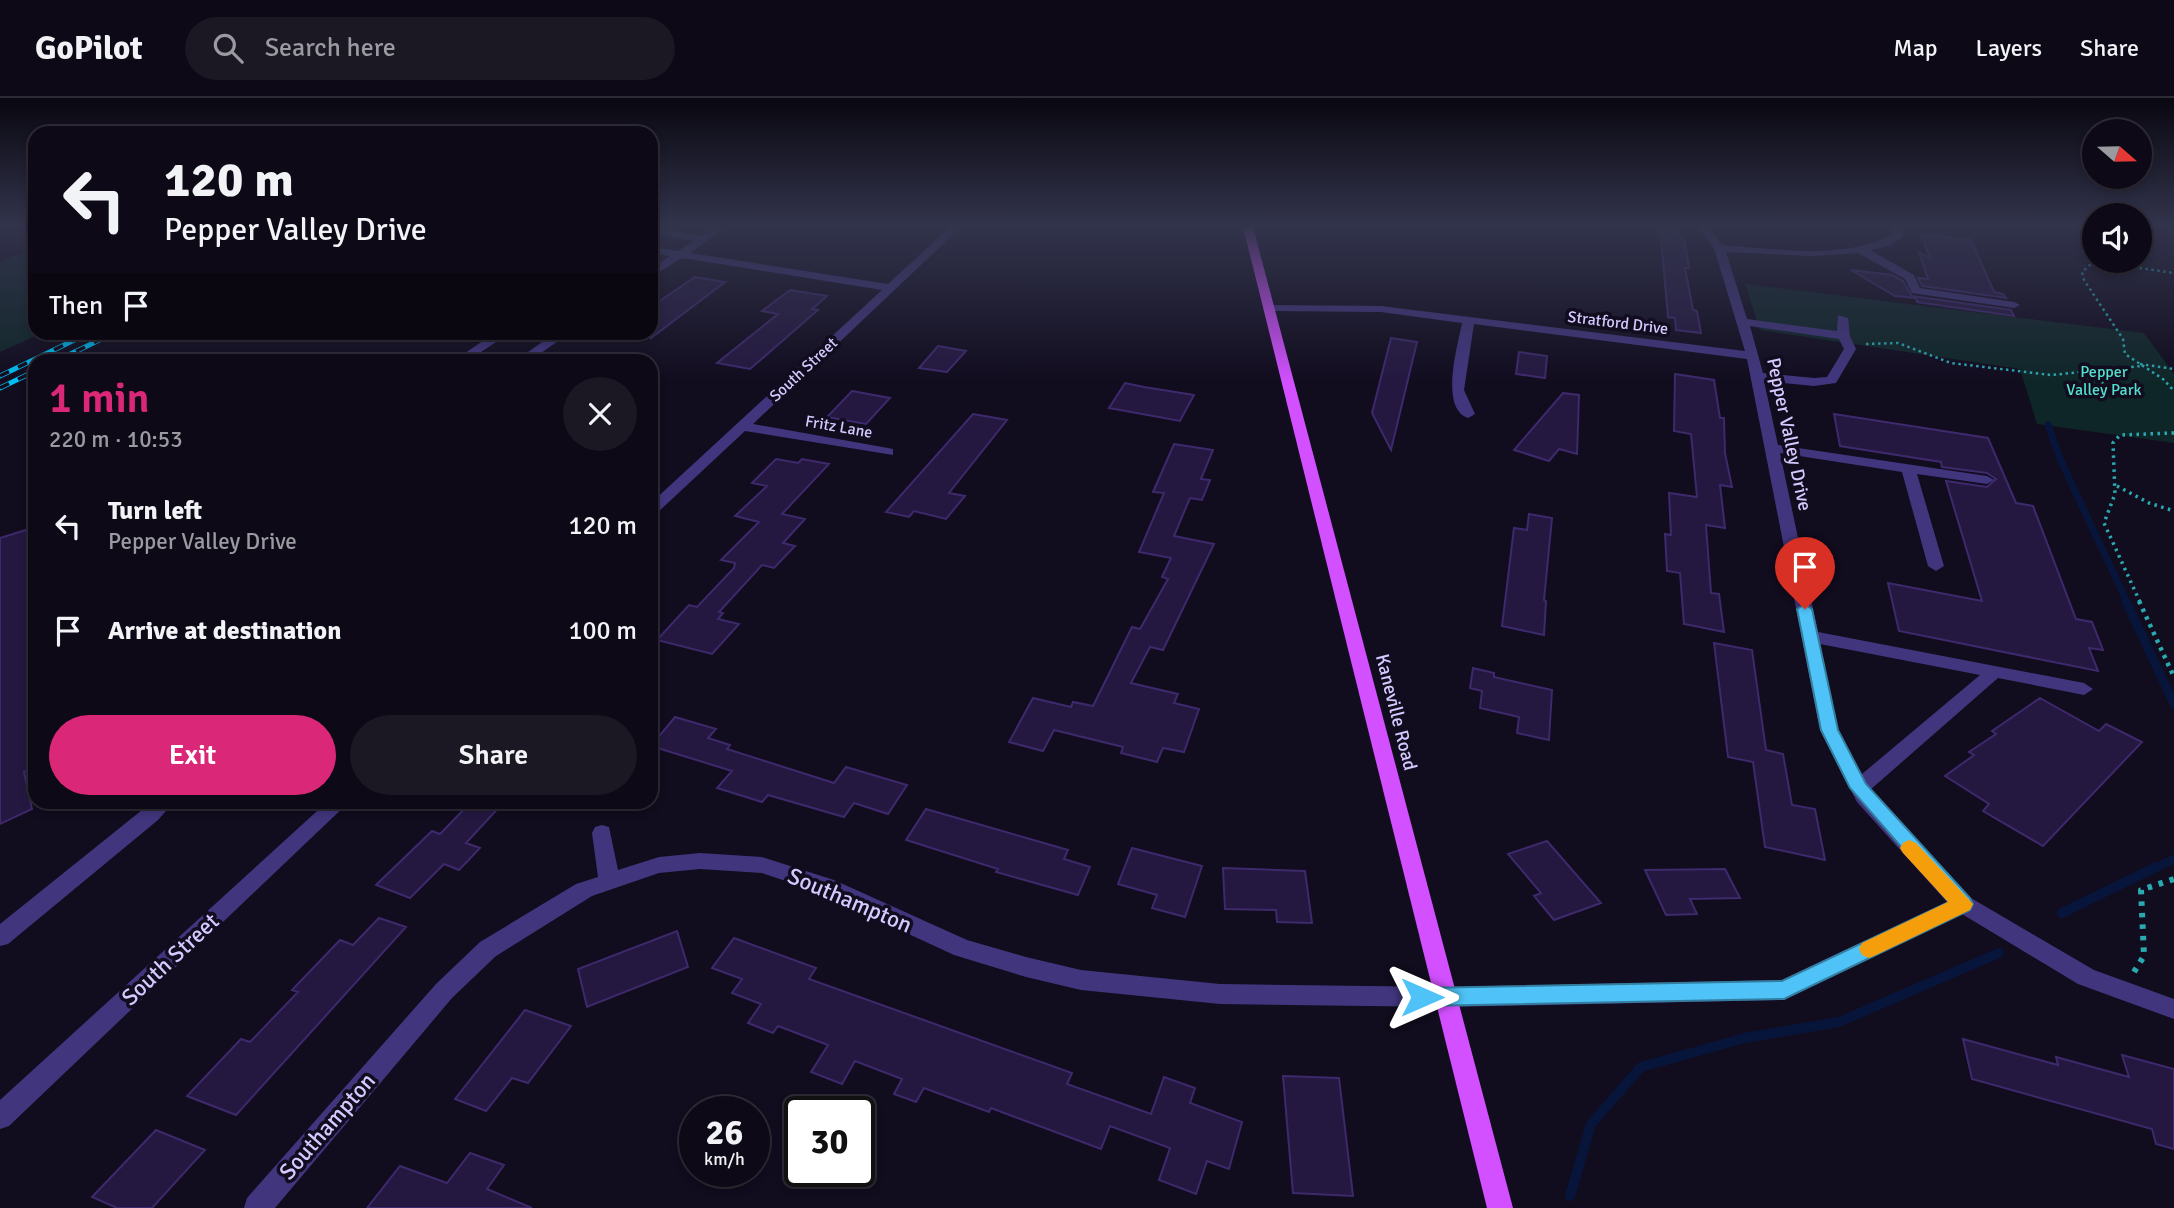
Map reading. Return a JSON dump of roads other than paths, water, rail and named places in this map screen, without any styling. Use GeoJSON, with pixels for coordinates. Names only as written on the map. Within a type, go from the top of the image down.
{"type":"FeatureCollection","features":[{"type":"Feature","properties":{"kind":"main road","name":"Kaneville Road"},"geometry":{"type":"LineString","coordinates":[[1261,279],[1500,1208]]}},
{"type":"Feature","properties":{"kind":"street"},"geometry":{"type":"LineString","coordinates":[[830,279],[889,288]]}},
{"type":"Feature","properties":{"kind":"street","name":"South Street"},"geometry":{"type":"LineString","coordinates":[[658,504],[899,279]]}},
{"type":"Feature","properties":{"kind":"street","name":"Pepper Valley Drive"},"geometry":{"type":"LineString","coordinates":[[1729,279],[1755,366],[1829,730],[1859,788],[1963,904],[2086,977],[2174,1009]]}},
{"type":"Feature","properties":{"kind":"street"},"geometry":{"type":"LineString","coordinates":[[1911,279],[1916,291],[2014,305]]}},
{"type":"Feature","properties":{"kind":"street","name":"Stratford Drive"},"geometry":{"type":"LineString","coordinates":[[1270,313],[1469,324],[1755,366],[1805,381],[1831,380],[1847,340]]}},
{"type":"Feature","properties":{"kind":"street"},"geometry":{"type":"LineString","coordinates":[[1743,322],[1847,340],[1842,318]]}},
{"type":"Feature","properties":{"kind":"street"},"geometry":{"type":"LineString","coordinates":[[1468,414],[1457,390],[1469,324]]}},
{"type":"Feature","properties":{"kind":"street"},"geometry":{"type":"LineString","coordinates":[[470,354],[492,340]]}},
{"type":"Feature","properties":{"kind":"street"},"geometry":{"type":"LineString","coordinates":[[532,354],[553,340]]}},
{"type":"Feature","properties":{"kind":"street","name":"Fritz Lane"},"geometry":{"type":"LineString","coordinates":[[742,426],[888,452]]}},
{"type":"Feature","properties":{"kind":"street"},"geometry":{"type":"LineString","coordinates":[[1772,448],[1987,480]]}},
{"type":"Feature","properties":{"kind":"street"},"geometry":{"type":"LineString","coordinates":[[1908,468],[1936,566]]}},
{"type":"Feature","properties":{"kind":"street"},"geometry":{"type":"LineString","coordinates":[[1810,636],[2084,689]]}},
{"type":"Feature","properties":{"kind":"street"},"geometry":{"type":"LineString","coordinates":[[1859,788],[1994,672]]}},
{"type":"Feature","properties":{"kind":"street"},"geometry":{"type":"LineString","coordinates":[[0,937],[158,809]]}},
{"type":"Feature","properties":{"kind":"street","name":"South Street"},"geometry":{"type":"LineString","coordinates":[[0,1117],[331,809]]}},
{"type":"Feature","properties":{"kind":"street"},"geometry":{"type":"LineString","coordinates":[[602,833],[609,879]]}},
{"type":"Feature","properties":{"kind":"street","name":"Southampton"},"geometry":{"type":"LineString","coordinates":[[257,1208],[469,966],[518,928],[584,890],[609,879],[659,865],[700,861],[762,865],[826,886],[962,948],[1082,980],[1220,993],[1447,997],[1784,990],[1963,904]]}},
{"type":"Feature","properties":{"kind":"waterway"},"geometry":{"type":"LineString","coordinates":[[2048,425],[2061,461],[2127,602]]}},
{"type":"Feature","properties":{"kind":"waterway"},"geometry":{"type":"LineString","coordinates":[[2126,601],[2174,704]]}},
{"type":"Feature","properties":{"kind":"waterway"},"geometry":{"type":"LineString","coordinates":[[2153,869],[2174,859]]}},
{"type":"Feature","properties":{"kind":"waterway"},"geometry":{"type":"LineString","coordinates":[[2062,913],[2156,867]]}},
{"type":"Feature","properties":{"kind":"waterway"},"geometry":{"type":"LineString","coordinates":[[1570,1196],[1591,1124],[1641,1067],[1745,1038],[1839,1022],[1999,953]]}},
{"type":"Feature","properties":{"kind":"railway"},"geometry":{"type":"LineString","coordinates":[[46,354],[74,340]]}},
{"type":"Feature","properties":{"kind":"railway"},"geometry":{"type":"LineString","coordinates":[[70,354],[99,340]]}},
{"type":"Feature","properties":{"kind":"railway"},"geometry":{"type":"LineString","coordinates":[[0,376],[28,362]]}},
{"type":"Feature","properties":{"kind":"railway"},"geometry":{"type":"LineString","coordinates":[[0,388],[28,374]]}},
{"type":"Feature","properties":{"kind":"park label","name":"Pepper Valley Park"},"geometry":{"type":"Point","coordinates":[2104,380]}}]}
